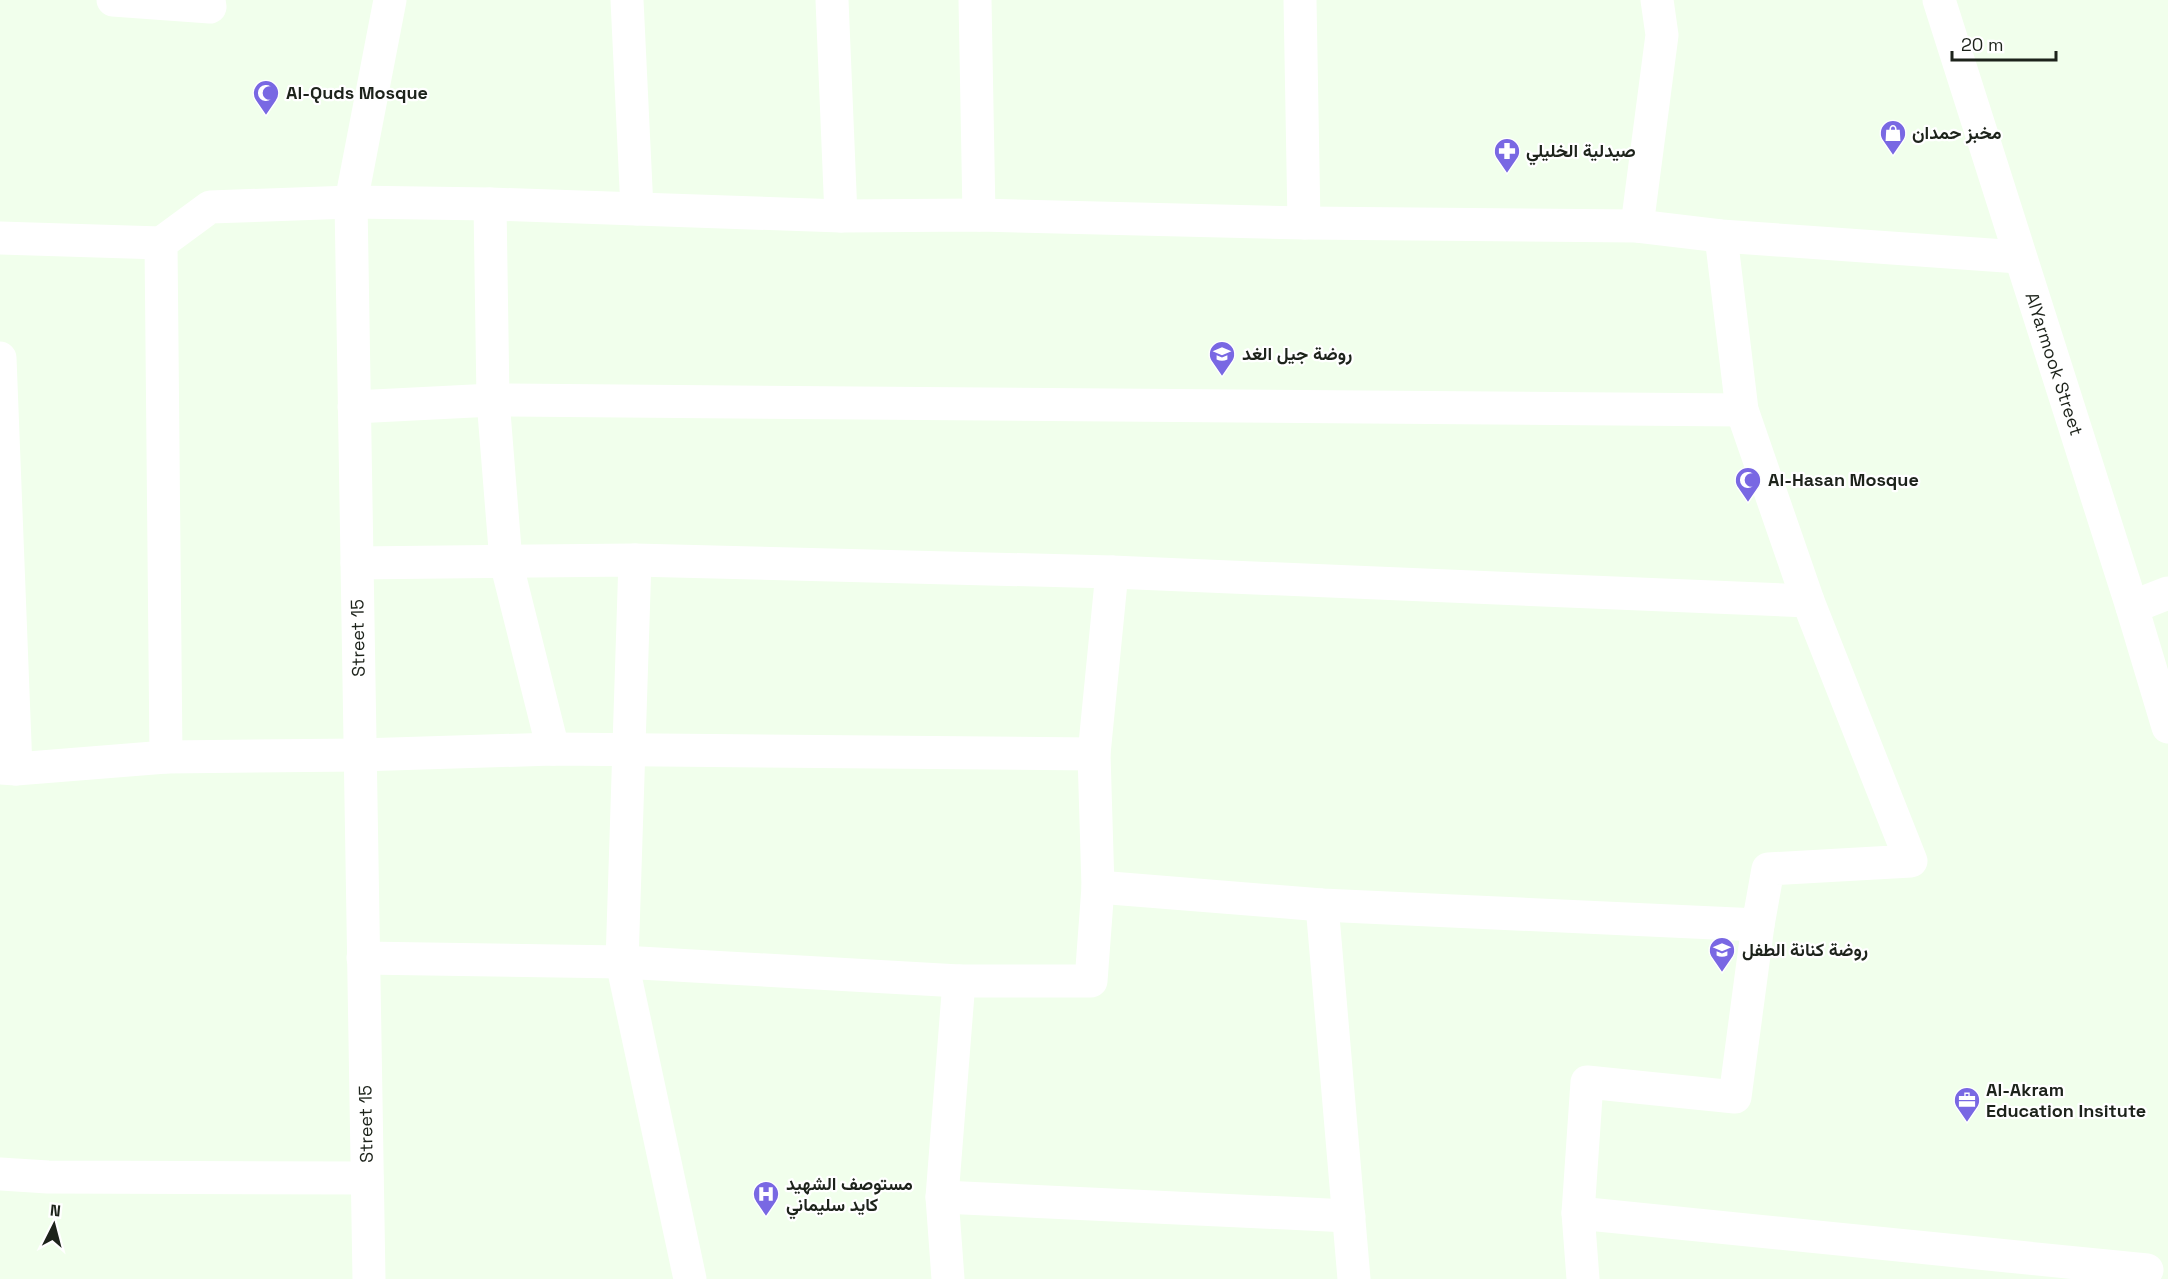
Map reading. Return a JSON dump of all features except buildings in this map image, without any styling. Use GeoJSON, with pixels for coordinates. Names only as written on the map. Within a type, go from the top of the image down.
{"type":"FeatureCollection","features":[{"type":"Feature","properties":{"kind":"street"},"geometry":{"type":"LineString","coordinates":[[113,0],[210,7],[209,0]]}},
{"type":"Feature","properties":{"kind":"street","name":"Street 15"},"geometry":{"type":"LineString","coordinates":[[369,1279],[351,202],[390,0]]}},
{"type":"Feature","properties":{"kind":"street"},"geometry":{"type":"LineString","coordinates":[[627,0],[637,209]]}},
{"type":"Feature","properties":{"kind":"street"},"geometry":{"type":"LineString","coordinates":[[832,0],[841,216]]}},
{"type":"Feature","properties":{"kind":"street"},"geometry":{"type":"LineString","coordinates":[[975,0],[979,215]]}},
{"type":"Feature","properties":{"kind":"street"},"geometry":{"type":"LineString","coordinates":[[1300,0],[1304,222]]}},
{"type":"Feature","properties":{"kind":"street"},"geometry":{"type":"LineString","coordinates":[[1637,226],[1662,35],[1657,0]]}},
{"type":"Feature","properties":{"kind":"street","name":"AlYarmook Street"},"geometry":{"type":"LineString","coordinates":[[1939,0],[2168,727]]}},
{"type":"Feature","properties":{"kind":"street"},"geometry":{"type":"LineString","coordinates":[[0,238],[161,243],[210,207],[351,202],[490,204],[841,216],[979,215],[1637,226],[1721,236],[2019,257]]}},
{"type":"Feature","properties":{"kind":"street"},"geometry":{"type":"LineString","coordinates":[[490,204],[492,400],[506,562],[553,749]]}},
{"type":"Feature","properties":{"kind":"street"},"geometry":{"type":"LineString","coordinates":[[1583,1279],[1578,1213],[1587,1082],[1735,1097],[1758,925],[1768,869],[1911,861],[1808,601],[1742,410],[1721,236]]}},
{"type":"Feature","properties":{"kind":"street"},"geometry":{"type":"LineString","coordinates":[[161,243],[166,757]]}},
{"type":"Feature","properties":{"kind":"street"},"geometry":{"type":"LineString","coordinates":[[0,358],[8,769],[166,757],[360,755],[553,749],[1094,754]]}},
{"type":"Feature","properties":{"kind":"street"},"geometry":{"type":"LineString","coordinates":[[354,406],[492,400],[1742,410]]}},
{"type":"Feature","properties":{"kind":"street"},"geometry":{"type":"LineString","coordinates":[[357,563],[635,560],[1112,572],[1808,601]]}},
{"type":"Feature","properties":{"kind":"street"},"geometry":{"type":"LineString","coordinates":[[635,560],[622,962],[690,1279]]}},
{"type":"Feature","properties":{"kind":"street"},"geometry":{"type":"LineString","coordinates":[[363,958],[622,962],[959,981],[1091,981],[1098,886],[1094,754],[1112,572]]}},
{"type":"Feature","properties":{"kind":"street"},"geometry":{"type":"LineString","coordinates":[[2132,607],[2168,593]]}},
{"type":"Feature","properties":{"kind":"street"},"geometry":{"type":"LineString","coordinates":[[1098,886],[1322,905],[1758,925]]}},
{"type":"Feature","properties":{"kind":"street"},"geometry":{"type":"LineString","coordinates":[[1322,905],[1354,1279]]}},
{"type":"Feature","properties":{"kind":"street"},"geometry":{"type":"LineString","coordinates":[[948,1279],[942,1197],[959,981]]}},
{"type":"Feature","properties":{"kind":"street"},"geometry":{"type":"LineString","coordinates":[[0,1174],[48,1177],[367,1178]]}},
{"type":"Feature","properties":{"kind":"street"},"geometry":{"type":"LineString","coordinates":[[942,1197],[1349,1216]]}},
{"type":"Feature","properties":{"kind":"street"},"geometry":{"type":"LineString","coordinates":[[1578,1213],[2147,1270]]}},
{"type":"Feature","properties":{"kind":"place","name":"Al-Quds Mosque"},"geometry":{"type":"Point","coordinates":[266,116]}},
{"type":"Feature","properties":{"kind":"place","name":"مخبز حمدان"},"geometry":{"type":"Point","coordinates":[1893,156]}},
{"type":"Feature","properties":{"kind":"place","name":"صيدلية الخليلي"},"geometry":{"type":"Point","coordinates":[1507,174]}},
{"type":"Feature","properties":{"kind":"place","name":"روضة جيل الغد"},"geometry":{"type":"Point","coordinates":[1222,377]}},
{"type":"Feature","properties":{"kind":"place","name":"Al-Hasan Mosque"},"geometry":{"type":"Point","coordinates":[1748,503]}},
{"type":"Feature","properties":{"kind":"place","name":"روضة كنانة الطفل"},"geometry":{"type":"Point","coordinates":[1722,973]}},
{"type":"Feature","properties":{"kind":"place","name":"Al-Akram Education Insitute"},"geometry":{"type":"Point","coordinates":[1967,1123]}},
{"type":"Feature","properties":{"kind":"place","name":"مستوصف الشهيد كايد سليماني"},"geometry":{"type":"Point","coordinates":[766,1217]}}]}
